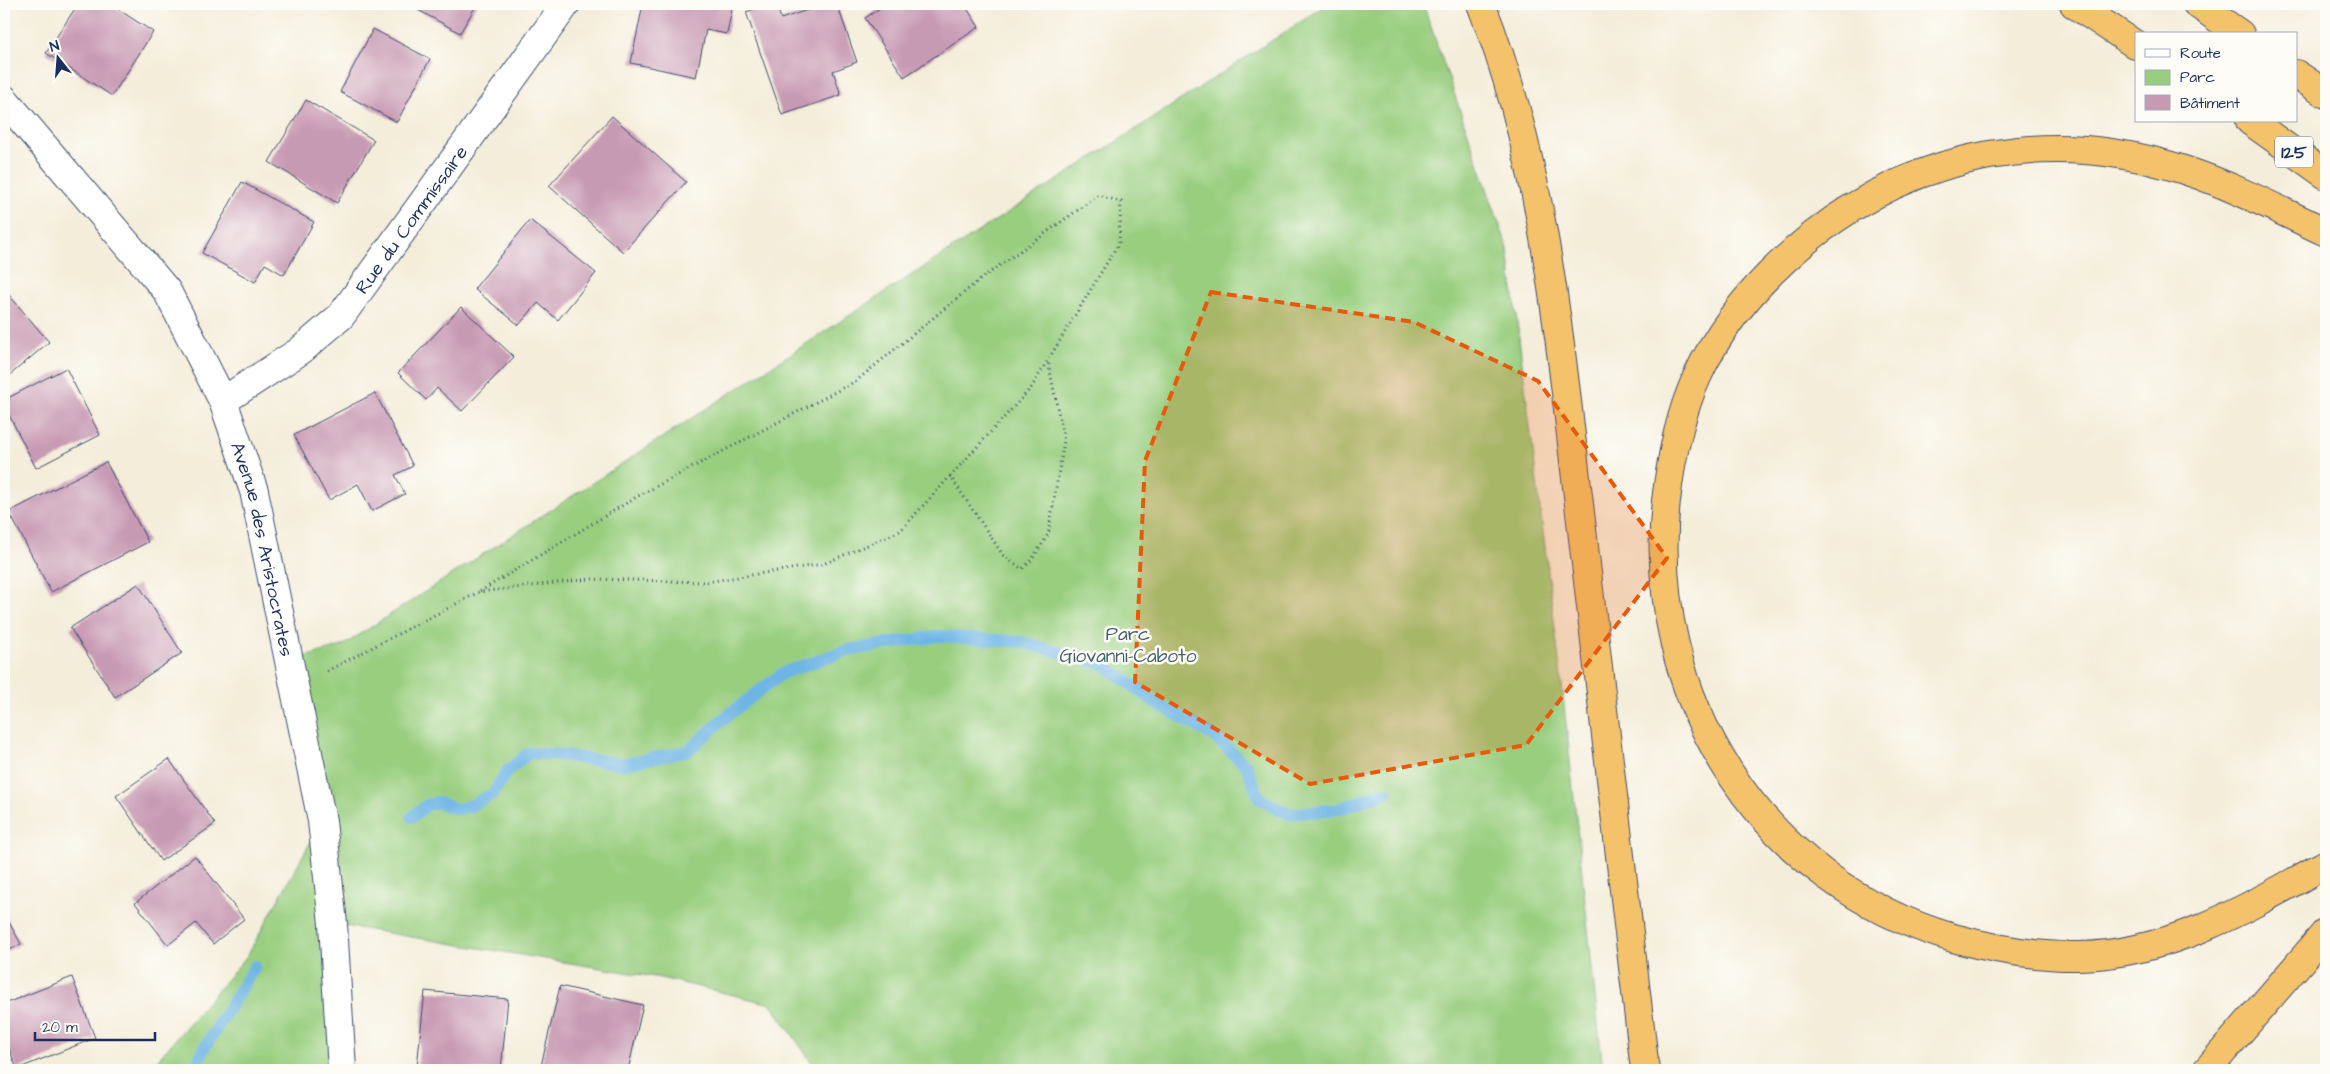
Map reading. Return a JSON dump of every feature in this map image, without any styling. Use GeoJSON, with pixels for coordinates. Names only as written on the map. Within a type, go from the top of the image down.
{"type":"FeatureCollection","features":[{"type":"Feature","properties":{"kind":"highway"},"geometry":{"type":"LineString","coordinates":[[1482,4],[1522,132],[1542,224],[1568,411],[1645,1070]]}},
{"type":"Feature","properties":{"kind":"highway"},"geometry":{"type":"LineString","coordinates":[[2074,4],[2135,45]]}},
{"type":"Feature","properties":{"kind":"highway"},"geometry":{"type":"LineString","coordinates":[[2198,4],[2237,32]]}},
{"type":"Feature","properties":{"kind":"highway"},"geometry":{"type":"LineString","coordinates":[[2298,75],[2326,94]]}},
{"type":"Feature","properties":{"kind":"highway","name":"125"},"geometry":{"type":"LineString","coordinates":[[2251,122],[2326,175]]}},
{"type":"Feature","properties":{"kind":"highway"},"geometry":{"type":"LineString","coordinates":[[2326,232],[2260,200],[2184,170],[2151,160],[2094,150],[2034,149],[1969,158],[1938,167],[1880,191],[1854,205],[1828,223],[1778,265],[1737,310],[1716,343],[1698,374],[1676,439],[1669,474],[1663,542],[1668,606],[1682,670],[1704,729],[1721,760],[1762,818],[1808,862],[1862,900],[1891,915],[1946,936],[2010,951],[2079,956],[2113,953],[2144,947],[2204,928],[2259,901],[2326,864]]}},
{"type":"Feature","properties":{"kind":"highway"},"geometry":{"type":"LineString","coordinates":[[2207,1070],[2326,932]]}},
{"type":"Feature","properties":{"kind":"street","name":"Rue du Commissaire"},"geometry":{"type":"LineString","coordinates":[[224,401],[300,351],[341,316],[566,4]]}},
{"type":"Feature","properties":{"kind":"street","name":"Avenue des Aristocrates"},"geometry":{"type":"LineString","coordinates":[[4,100],[168,291],[224,401],[254,491],[322,821],[333,924],[342,1070]]}},
{"type":"Feature","properties":{"kind":"path"},"geometry":{"type":"LineString","coordinates":[[295,687],[479,592],[638,496],[856,381],[982,278],[1099,195],[1121,202],[1119,243],[1031,388],[900,531],[823,564],[706,582],[590,579],[479,592]]}},
{"type":"Feature","properties":{"kind":"path"},"geometry":{"type":"LineString","coordinates":[[950,476],[1003,555],[1022,568],[1030,562],[1048,536],[1064,441],[1048,360]]}},
{"type":"Feature","properties":{"kind":"highlighted area"},"geometry":{"type":"Polygon","coordinates":[[[1211,292],[1414,322],[1538,381],[1667,558],[1526,745],[1310,784],[1135,682],[1145,461],[1211,292]]]}},
{"type":"Feature","properties":{"kind":"green space","name":"Parc Giovanni-Caboto"},"geometry":{"type":"Polygon","coordinates":[[[1328,4],[1423,4],[1508,249],[1561,677],[1603,1070],[817,1070],[771,1004],[661,978],[333,924],[342,1070],[149,1070],[247,956],[322,821],[290,661],[342,646],[1328,4]]]}},
{"type":"Feature","properties":{"kind":"building"},"geometry":{"type":"Polygon","coordinates":[[[78,4],[110,4],[153,32],[112,96],[46,53],[78,4]]]}},
{"type":"Feature","properties":{"kind":"building"},"geometry":{"type":"Polygon","coordinates":[[[407,4],[477,4],[460,33],[407,4]]]}},
{"type":"Feature","properties":{"kind":"building"},"geometry":{"type":"Polygon","coordinates":[[[643,4],[733,4],[727,34],[706,30],[696,77],[631,63],[643,4]]]}},
{"type":"Feature","properties":{"kind":"building"},"geometry":{"type":"Polygon","coordinates":[[[768,4],[776,4],[781,19],[825,4],[837,4],[857,62],[833,71],[841,95],[782,115],[746,12],[768,4]]]}},
{"type":"Feature","properties":{"kind":"building"},"geometry":{"type":"Polygon","coordinates":[[[886,4],[964,4],[979,27],[904,77],[865,18],[886,4]]]}},
{"type":"Feature","properties":{"kind":"building"},"geometry":{"type":"Polygon","coordinates":[[[373,29],[430,59],[397,122],[340,92],[373,29]]]}},
{"type":"Feature","properties":{"kind":"building"},"geometry":{"type":"Polygon","coordinates":[[[306,100],[374,140],[337,203],[269,162],[306,100]]]}},
{"type":"Feature","properties":{"kind":"building"},"geometry":{"type":"Polygon","coordinates":[[[612,116],[686,182],[623,252],[549,186],[612,116]]]}},
{"type":"Feature","properties":{"kind":"building"},"geometry":{"type":"Polygon","coordinates":[[[242,182],[314,222],[284,275],[265,264],[255,282],[202,253],[242,182]]]}},
{"type":"Feature","properties":{"kind":"building"},"geometry":{"type":"Polygon","coordinates":[[[530,220],[596,273],[558,320],[538,303],[519,325],[474,289],[530,220]]]}},
{"type":"Feature","properties":{"kind":"building"},"geometry":{"type":"Polygon","coordinates":[[[4,289],[49,342],[4,380],[4,289]]]}},
{"type":"Feature","properties":{"kind":"building"},"geometry":{"type":"Polygon","coordinates":[[[461,307],[514,357],[462,411],[437,388],[426,400],[398,373],[461,307]]]}},
{"type":"Feature","properties":{"kind":"building"},"geometry":{"type":"Polygon","coordinates":[[[66,368],[100,435],[36,468],[4,405],[4,400],[66,368]]]}},
{"type":"Feature","properties":{"kind":"building"},"geometry":{"type":"Polygon","coordinates":[[[375,393],[413,466],[395,475],[405,494],[372,511],[358,484],[329,500],[294,435],[375,393]]]}},
{"type":"Feature","properties":{"kind":"building"},"geometry":{"type":"Polygon","coordinates":[[[106,462],[148,542],[51,592],[9,512],[106,462]]]}},
{"type":"Feature","properties":{"kind":"building"},"geometry":{"type":"Polygon","coordinates":[[[138,584],[182,653],[115,697],[70,628],[138,584]]]}},
{"type":"Feature","properties":{"kind":"building"},"geometry":{"type":"Polygon","coordinates":[[[169,759],[215,824],[161,861],[116,796],[169,759]]]}},
{"type":"Feature","properties":{"kind":"building"},"geometry":{"type":"Polygon","coordinates":[[[195,856],[244,919],[213,944],[196,923],[168,945],[135,903],[195,856]]]}},
{"type":"Feature","properties":{"kind":"building"},"geometry":{"type":"Polygon","coordinates":[[[4,913],[21,944],[4,953],[4,913]]]}},
{"type":"Feature","properties":{"kind":"building"},"geometry":{"type":"Polygon","coordinates":[[[72,977],[95,1038],[17,1069],[4,1035],[4,1004],[72,977]]]}},
{"type":"Feature","properties":{"kind":"building"},"geometry":{"type":"Polygon","coordinates":[[[560,986],[643,1005],[628,1070],[540,1070],[560,986]]]}},
{"type":"Feature","properties":{"kind":"building"},"geometry":{"type":"Polygon","coordinates":[[[425,991],[508,999],[501,1070],[450,1070],[417,1067],[425,991]]]}},
{"type":"Feature","properties":{"kind":"waterway"},"geometry":{"type":"LineString","coordinates":[[412,817],[427,805],[437,802],[457,809],[468,807],[493,794],[507,771],[529,753],[624,764],[688,751],[728,715],[783,673],[848,650],[939,636],[1022,642],[1103,664],[1156,703],[1212,735],[1246,765],[1259,798],[1289,814],[1339,809],[1386,792]]}},
{"type":"Feature","properties":{"kind":"waterway"},"geometry":{"type":"LineString","coordinates":[[194,1070],[204,1049],[255,966]]}}]}
